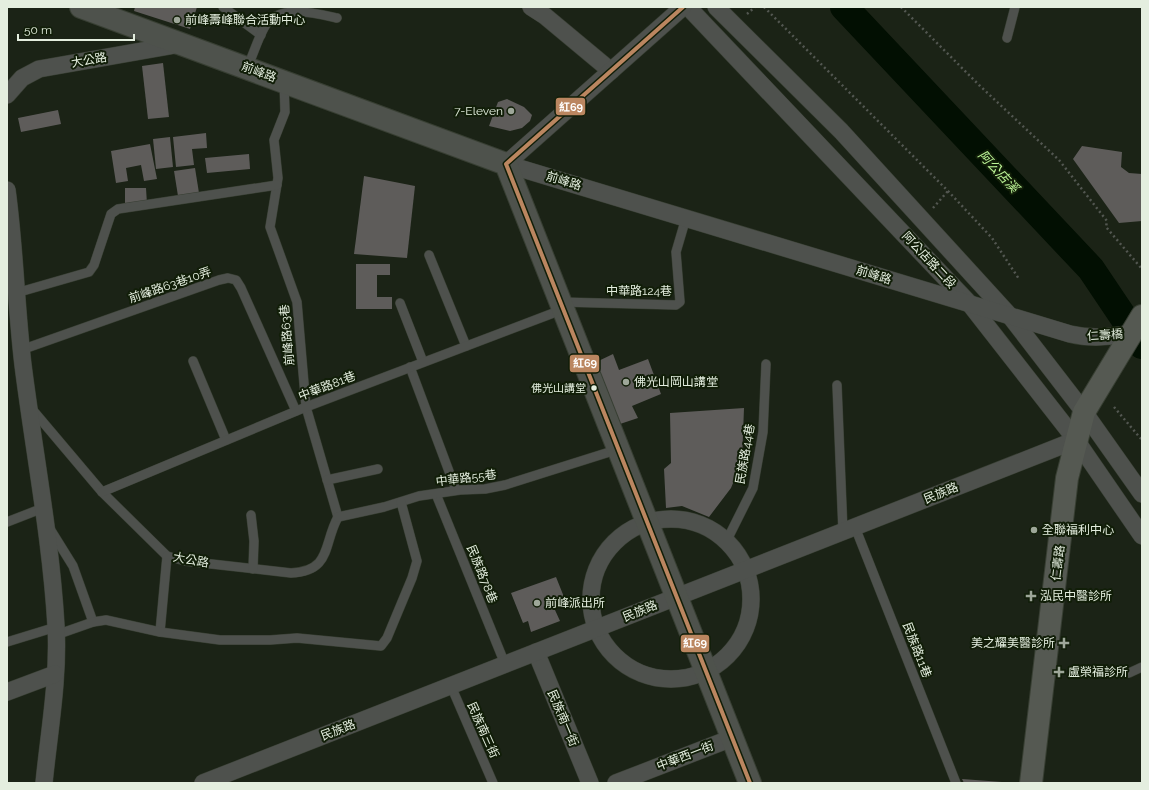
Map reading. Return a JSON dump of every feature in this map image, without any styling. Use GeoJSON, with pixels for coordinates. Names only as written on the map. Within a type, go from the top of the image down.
{"type":"FeatureCollection","features":[{"type":"Feature","properties":{"kind":"main road","name":"前峰路"},"geometry":{"type":"LineString","coordinates":[[81,7],[506,164]]}},
{"type":"Feature","properties":{"kind":"main road"},"geometry":{"type":"LineString","coordinates":[[506,164],[750,783]]}},
{"type":"Feature","properties":{"kind":"main road","name":"仁壽橋"},"geometry":{"type":"LineString","coordinates":[[1105,375],[1137,324]]}},
{"type":"Feature","properties":{"kind":"main road","name":"仁壽路"},"geometry":{"type":"LineString","coordinates":[[1031,783],[1067,478],[1084,412],[1105,375]]}},
{"type":"Feature","properties":{"kind":"street"},"geometry":{"type":"LineString","coordinates":[[531,7],[545,16],[611,71]]}},
{"type":"Feature","properties":{"kind":"street"},"geometry":{"type":"LineString","coordinates":[[506,164],[683,7]]}},
{"type":"Feature","properties":{"kind":"street","name":"阿公店路二段"},"geometry":{"type":"LineString","coordinates":[[688,7],[969,303],[1076,440],[1142,536]]}},
{"type":"Feature","properties":{"kind":"street","name":"阿公店路二段"},"geometry":{"type":"LineString","coordinates":[[716,7],[842,131],[1010,316],[1084,412],[1142,494]]}},
{"type":"Feature","properties":{"kind":"street","name":"大公路"},"geometry":{"type":"LineString","coordinates":[[7,95],[22,78],[39,69],[181,44]]}},
{"type":"Feature","properties":{"kind":"street"},"geometry":{"type":"LineString","coordinates":[[824,149],[842,131]]}},
{"type":"Feature","properties":{"kind":"street","name":"前峰路"},"geometry":{"type":"LineString","coordinates":[[506,164],[1056,330]]}},
{"type":"Feature","properties":{"kind":"street"},"geometry":{"type":"LineString","coordinates":[[7,190],[11,220],[11,275],[16,293],[12,318],[21,350],[44,514],[56,631],[55,674],[44,783]]}},
{"type":"Feature","properties":{"kind":"street","name":"仁壽橋"},"geometry":{"type":"LineString","coordinates":[[1056,330],[1087,338],[1112,337],[1137,324]]}},
{"type":"Feature","properties":{"kind":"street","name":"民族路"},"geometry":{"type":"LineString","coordinates":[[203,783],[1076,440]]}},
{"type":"Feature","properties":{"kind":"street"},"geometry":{"type":"LineString","coordinates":[[666,519],[691,522],[714,532],[726,542],[733,548],[745,570],[751,594],[748,619],[738,642],[721,661],[706,671],[675,679],[650,677],[627,667],[608,650],[596,629],[590,604],[593,579],[603,556],[620,537],[647,522],[666,519]]}},
{"type":"Feature","properties":{"kind":"street","name":"民族南一街"},"geometry":{"type":"LineString","coordinates":[[536,652],[590,783]]}},
{"type":"Feature","properties":{"kind":"street"},"geometry":{"type":"LineString","coordinates":[[7,692],[55,674]]}},
{"type":"Feature","properties":{"kind":"street","name":"中華西一街"},"geometry":{"type":"LineString","coordinates":[[616,783],[732,738]]}},
{"type":"Feature","properties":{"kind":"lane"},"geometry":{"type":"LineString","coordinates":[[223,7],[261,36]]}},
{"type":"Feature","properties":{"kind":"lane"},"geometry":{"type":"LineString","coordinates":[[1007,38],[1015,7]]}},
{"type":"Feature","properties":{"kind":"lane"},"geometry":{"type":"LineString","coordinates":[[247,68],[261,36],[270,20],[302,9],[337,18]]}},
{"type":"Feature","properties":{"kind":"lane","name":"前峰路63巷"},"geometry":{"type":"LineString","coordinates":[[284,82],[285,112],[274,140],[278,178],[270,227],[297,302],[306,407],[338,517]]}},
{"type":"Feature","properties":{"kind":"lane"},"geometry":{"type":"LineString","coordinates":[[16,293],[89,272],[94,265],[111,214],[118,209],[277,186]]}},
{"type":"Feature","properties":{"kind":"lane","name":"中華路124巷"},"geometry":{"type":"LineString","coordinates":[[562,306],[676,305],[680,302],[676,252],[686,218]]}},
{"type":"Feature","properties":{"kind":"lane"},"geometry":{"type":"LineString","coordinates":[[429,255],[466,346]]}},
{"type":"Feature","properties":{"kind":"lane","name":"前峰路63巷10弄"},"geometry":{"type":"LineString","coordinates":[[21,350],[211,282],[228,278],[236,280],[241,288],[296,411]]}},
{"type":"Feature","properties":{"kind":"lane"},"geometry":{"type":"LineString","coordinates":[[400,303],[423,362]]}},
{"type":"Feature","properties":{"kind":"lane","name":"中華路81巷"},"geometry":{"type":"LineString","coordinates":[[102,492],[296,411],[466,346],[562,306]]}},
{"type":"Feature","properties":{"kind":"lane"},"geometry":{"type":"LineString","coordinates":[[193,361],[226,440]]}},
{"type":"Feature","properties":{"kind":"lane","name":"民族路44巷"},"geometry":{"type":"LineString","coordinates":[[726,542],[753,488],[763,432],[766,364]]}},
{"type":"Feature","properties":{"kind":"lane"},"geometry":{"type":"LineString","coordinates":[[410,368],[456,490]]}},
{"type":"Feature","properties":{"kind":"lane","name":"民族路11巷"},"geometry":{"type":"LineString","coordinates":[[837,385],[849,529],[956,783]]}},
{"type":"Feature","properties":{"kind":"lane","name":"大公路"},"geometry":{"type":"LineString","coordinates":[[28,404],[102,492],[167,556],[185,561],[301,573],[318,565],[324,558],[338,517]]}},
{"type":"Feature","properties":{"kind":"lane","name":"中華路55巷"},"geometry":{"type":"LineString","coordinates":[[338,517],[384,508],[401,502],[456,490],[485,489],[505,485],[619,449]]}},
{"type":"Feature","properties":{"kind":"lane"},"geometry":{"type":"LineString","coordinates":[[327,480],[378,468]]}},
{"type":"Feature","properties":{"kind":"lane","name":"民族路78巷"},"geometry":{"type":"LineString","coordinates":[[436,494],[505,664]]}},
{"type":"Feature","properties":{"kind":"lane"},"geometry":{"type":"LineString","coordinates":[[7,642],[106,620],[160,632],[220,640],[270,640],[297,638],[381,646],[387,638],[418,561],[401,502]]}},
{"type":"Feature","properties":{"kind":"lane"},"geometry":{"type":"LineString","coordinates":[[7,522],[44,514],[72,566],[93,622]]}},
{"type":"Feature","properties":{"kind":"lane"},"geometry":{"type":"LineString","coordinates":[[251,515],[254,541],[253,568]]}},
{"type":"Feature","properties":{"kind":"lane"},"geometry":{"type":"LineString","coordinates":[[160,632],[167,556]]}},
{"type":"Feature","properties":{"kind":"lane"},"geometry":{"type":"LineString","coordinates":[[1129,673],[1142,668]]}},
{"type":"Feature","properties":{"kind":"lane","name":"民族南三街"},"geometry":{"type":"LineString","coordinates":[[451,686],[493,783]]}},
{"type":"Feature","properties":{"kind":"path"},"geometry":{"type":"LineString","coordinates":[[747,14],[755,7]]}},
{"type":"Feature","properties":{"kind":"path"},"geometry":{"type":"LineString","coordinates":[[764,7],[948,191],[992,238],[1019,279]]}},
{"type":"Feature","properties":{"kind":"path"},"geometry":{"type":"LineString","coordinates":[[901,7],[979,85],[1059,160],[1107,221],[1106,227],[1142,269]]}},
{"type":"Feature","properties":{"kind":"path"},"geometry":{"type":"LineString","coordinates":[[932,209],[948,191]]}},
{"type":"Feature","properties":{"kind":"path"},"geometry":{"type":"LineString","coordinates":[[1114,407],[1142,440]]}},
{"type":"Feature","properties":{"kind":"building","name":"前峰壽峰聯合活動中心"},"geometry":{"type":"Polygon","coordinates":[[[135,7],[197,7],[190,29],[134,11],[135,7]]]}},
{"type":"Feature","properties":{"kind":"building"},"geometry":{"type":"Polygon","coordinates":[[[163,63],[169,117],[148,119],[142,66],[163,63]]]}},
{"type":"Feature","properties":{"kind":"building","name":"7-Eleven"},"geometry":{"type":"Polygon","coordinates":[[[507,99],[524,107],[532,115],[530,121],[522,128],[510,131],[489,126],[498,102],[507,99]]]}},
{"type":"Feature","properties":{"kind":"building"},"geometry":{"type":"Polygon","coordinates":[[[58,110],[61,124],[21,132],[18,118],[58,110]]]}},
{"type":"Feature","properties":{"kind":"building"},"geometry":{"type":"Polygon","coordinates":[[[206,133],[207,148],[192,149],[194,165],[176,167],[173,137],[206,133]]]}},
{"type":"Feature","properties":{"kind":"building"},"geometry":{"type":"Polygon","coordinates":[[[170,137],[173,167],[156,169],[153,139],[170,137]]]}},
{"type":"Feature","properties":{"kind":"building"},"geometry":{"type":"Polygon","coordinates":[[[150,144],[157,179],[144,181],[141,165],[126,168],[128,181],[116,183],[111,151],[150,144]]]}},
{"type":"Feature","properties":{"kind":"building"},"geometry":{"type":"Polygon","coordinates":[[[1082,146],[1122,152],[1121,167],[1129,173],[1142,174],[1142,221],[1119,223],[1073,159],[1082,146]]]}},
{"type":"Feature","properties":{"kind":"building"},"geometry":{"type":"Polygon","coordinates":[[[249,154],[250,169],[207,173],[205,158],[249,154]]]}},
{"type":"Feature","properties":{"kind":"building"},"geometry":{"type":"Polygon","coordinates":[[[195,168],[199,193],[178,196],[174,171],[195,168]]]}},
{"type":"Feature","properties":{"kind":"building"},"geometry":{"type":"Polygon","coordinates":[[[364,176],[415,186],[407,258],[354,254],[364,176]]]}},
{"type":"Feature","properties":{"kind":"building"},"geometry":{"type":"Polygon","coordinates":[[[125,188],[146,188],[147,204],[125,204],[125,188]]]}},
{"type":"Feature","properties":{"kind":"building"},"geometry":{"type":"Polygon","coordinates":[[[356,264],[390,264],[390,275],[377,275],[377,297],[392,297],[392,309],[356,309],[356,264]]]}},
{"type":"Feature","properties":{"kind":"building","name":"佛光山岡山講堂"},"geometry":{"type":"Polygon","coordinates":[[[613,354],[619,370],[648,359],[661,394],[632,406],[638,418],[614,426],[590,365],[613,354]]]}},
{"type":"Feature","properties":{"kind":"building"},"geometry":{"type":"Polygon","coordinates":[[[744,408],[742,461],[731,488],[709,517],[682,506],[666,508],[664,469],[671,463],[670,413],[744,408]]]}},
{"type":"Feature","properties":{"kind":"building","name":"前峰派出所"},"geometry":{"type":"Polygon","coordinates":[[[556,577],[564,597],[555,610],[560,621],[531,632],[528,621],[523,623],[511,593],[556,577]]]}},
{"type":"Feature","properties":{"kind":"building"},"geometry":{"type":"Polygon","coordinates":[[[962,779],[1002,782],[1002,783],[964,783],[962,779]]]}},
{"type":"Feature","properties":{"kind":"waterway","name":"阿公店溪"},"geometry":{"type":"LineString","coordinates":[[844,7],[1091,269],[1142,345]]}},
{"type":"Feature","properties":{"kind":"transit line","name":"紅69"},"geometry":{"type":"LineString","coordinates":[[683,7],[506,164],[750,783]]}},
{"type":"Feature","properties":{"kind":"place","name":"前峰壽峰聯合活動中心"},"geometry":{"type":"Point","coordinates":[177,20]}},
{"type":"Feature","properties":{"kind":"place","name":"7-Eleven"},"geometry":{"type":"Point","coordinates":[511,111]}},
{"type":"Feature","properties":{"kind":"place","name":"佛光山岡山講堂"},"geometry":{"type":"Point","coordinates":[626,382]}},
{"type":"Feature","properties":{"kind":"place","name":"佛光山講堂"},"geometry":{"type":"Point","coordinates":[594,388]}},
{"type":"Feature","properties":{"kind":"place","name":"全聯福利中心"},"geometry":{"type":"Point","coordinates":[1034,530]}},
{"type":"Feature","properties":{"kind":"place","name":"泓民中醫診所"},"geometry":{"type":"Point","coordinates":[1031,596]}},
{"type":"Feature","properties":{"kind":"place","name":"前峰派出所"},"geometry":{"type":"Point","coordinates":[537,603]}},
{"type":"Feature","properties":{"kind":"place","name":"美之耀美醫診所"},"geometry":{"type":"Point","coordinates":[1064,643]}},
{"type":"Feature","properties":{"kind":"place","name":"盧榮福診所"},"geometry":{"type":"Point","coordinates":[1059,672]}}]}
